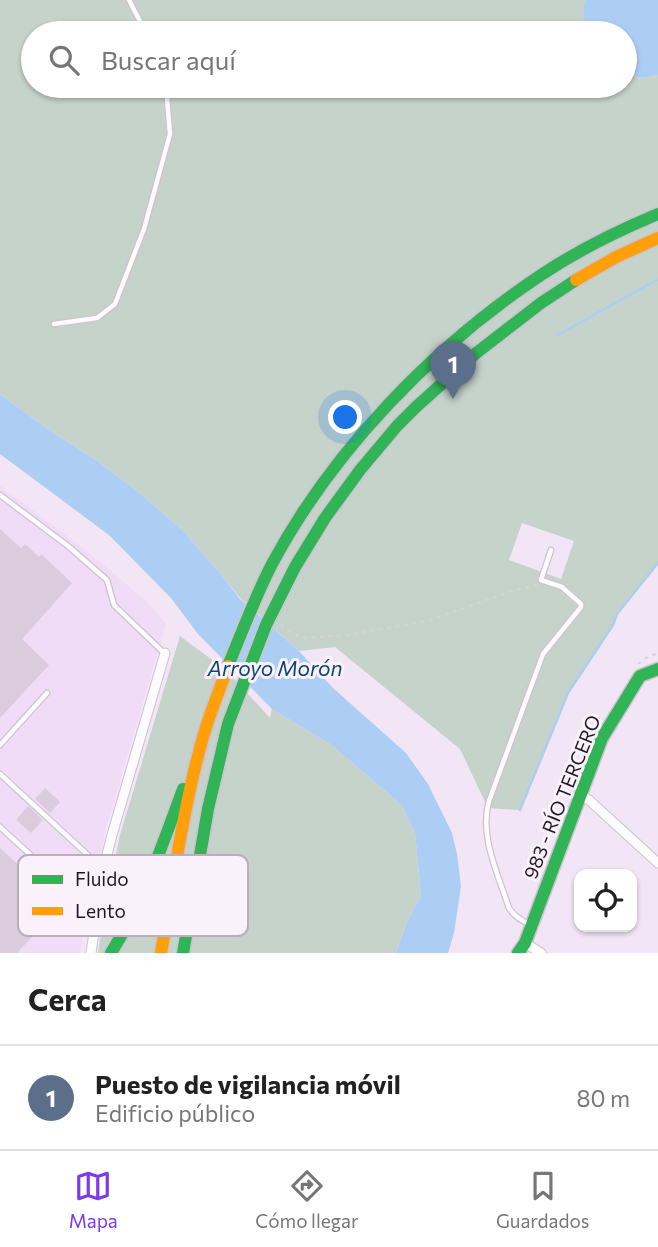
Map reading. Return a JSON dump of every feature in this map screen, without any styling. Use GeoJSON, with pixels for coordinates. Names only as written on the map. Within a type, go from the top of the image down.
{"type":"FeatureCollection","features":[{"type":"Feature","properties":{"kind":"main road"},"geometry":{"type":"LineString","coordinates":[[158,855],[215,700],[273,563],[297,522],[349,450],[398,394],[438,355],[486,316],[539,276],[579,252],[658,214]]}},
{"type":"Feature","properties":{"kind":"main road"},"geometry":{"type":"LineString","coordinates":[[200,855],[210,797],[229,722],[268,620],[303,554],[338,502],[375,453],[415,408],[483,347],[551,295],[591,271],[658,238]]}},
{"type":"Feature","properties":{"kind":"main road","name":"983 - RÍO TERCERO"},"geometry":{"type":"LineString","coordinates":[[521,948],[602,738],[636,681],[640,676],[658,668]]}},
{"type":"Feature","properties":{"kind":"main road"},"geometry":{"type":"LineString","coordinates":[[179,855],[204,734]]}},
{"type":"Feature","properties":{"kind":"main road"},"geometry":{"type":"LineString","coordinates":[[111,953],[122,936]]}},
{"type":"Feature","properties":{"kind":"street"},"geometry":{"type":"LineString","coordinates":[[107,855],[165,653]]}},
{"type":"Feature","properties":{"kind":"street"},"geometry":{"type":"LineString","coordinates":[[580,796],[589,800],[658,863]]}},
{"type":"Feature","properties":{"kind":"street"},"geometry":{"type":"LineString","coordinates":[[521,948],[541,953]]}},
{"type":"Feature","properties":{"kind":"lane"},"geometry":{"type":"LineString","coordinates":[[129,0],[140,21]]}},
{"type":"Feature","properties":{"kind":"lane"},"geometry":{"type":"LineString","coordinates":[[54,324],[97,318],[115,304],[144,229],[170,134],[167,98]]}},
{"type":"Feature","properties":{"kind":"lane"},"geometry":{"type":"LineString","coordinates":[[0,495],[68,546],[107,580],[114,605],[165,653]]}},
{"type":"Feature","properties":{"kind":"lane"},"geometry":{"type":"LineString","coordinates":[[531,925],[518,919],[509,908],[490,848],[486,816],[489,801],[543,654],[581,607],[562,587],[541,580],[551,550]]}},
{"type":"Feature","properties":{"kind":"lane"},"geometry":{"type":"LineString","coordinates":[[0,745],[47,694]]}},
{"type":"Feature","properties":{"kind":"lane"},"geometry":{"type":"LineString","coordinates":[[0,774],[87,855]]}},
{"type":"Feature","properties":{"kind":"lane"},"geometry":{"type":"LineString","coordinates":[[0,827],[31,855]]}},
{"type":"Feature","properties":{"kind":"path"},"geometry":{"type":"LineString","coordinates":[[268,620],[306,638],[347,635],[427,621],[512,590],[552,583]]}},
{"type":"Feature","properties":{"kind":"shaded area"},"geometry":{"type":"Polygon","coordinates":[[[0,0],[586,0],[584,21],[21,21],[21,98],[637,98],[637,77],[658,75],[658,563],[617,614],[613,625],[568,693],[520,810],[488,808],[460,749],[335,647],[299,651],[239,597],[182,530],[96,460],[0,394],[0,0]],[[522,523],[509,560],[561,579],[574,541],[522,523]]]}},
{"type":"Feature","properties":{"kind":"shaded area"},"geometry":{"type":"Polygon","coordinates":[[[0,486],[88,552],[146,601],[166,624],[105,831],[101,855],[18,855],[18,936],[83,936],[80,953],[0,953],[0,486]]]}},
{"type":"Feature","properties":{"kind":"shaded area"},"geometry":{"type":"Polygon","coordinates":[[[180,636],[227,671],[270,718],[272,709],[330,744],[402,805],[415,833],[421,896],[407,922],[396,953],[98,953],[101,936],[248,936],[248,855],[116,855],[180,636]]]}},
{"type":"Feature","properties":{"kind":"water"},"geometry":{"type":"Polygon","coordinates":[[[586,0],[658,0],[658,75],[637,77],[637,21],[584,21],[586,0]]]}},
{"type":"Feature","properties":{"kind":"water","name":"Arroyo Morón"},"geometry":{"type":"Polygon","coordinates":[[[0,394],[96,460],[182,530],[239,598],[406,753],[428,784],[452,833],[457,854],[461,886],[448,953],[396,953],[407,922],[421,896],[415,833],[402,805],[330,744],[272,709],[198,634],[171,598],[109,535],[0,454],[0,394]]]}},
{"type":"Feature","properties":{"kind":"building"},"geometry":{"type":"Polygon","coordinates":[[[0,529],[21,548],[25,544],[39,557],[41,554],[72,583],[22,639],[49,665],[0,718],[0,529]]]}},
{"type":"Feature","properties":{"kind":"building"},"geometry":{"type":"Polygon","coordinates":[[[45,788],[60,802],[50,813],[35,799],[45,788]]]}},
{"type":"Feature","properties":{"kind":"building"},"geometry":{"type":"Polygon","coordinates":[[[28,806],[43,820],[31,833],[16,820],[28,806]]]}},
{"type":"Feature","properties":{"kind":"building"},"geometry":{"type":"Polygon","coordinates":[[[0,848],[18,865],[18,936],[33,936],[17,953],[0,953],[0,848]]]}},
{"type":"Feature","properties":{"kind":"waterway"},"geometry":{"type":"LineString","coordinates":[[558,335],[658,279]]}},
{"type":"Feature","properties":{"kind":"waterway"},"geometry":{"type":"LineString","coordinates":[[520,810],[568,693],[613,625],[617,614],[658,563]]}},
{"type":"Feature","properties":{"kind":"traffic: fast"},"geometry":{"type":"LineString","coordinates":[[228,666],[266,576],[297,522],[355,441],[389,404],[462,334],[501,303],[569,258],[658,214]]}},
{"type":"Feature","properties":{"kind":"traffic: fast"},"geometry":{"type":"LineString","coordinates":[[200,855],[228,724],[266,625],[295,567],[325,518],[360,470],[416,407],[475,354],[541,303],[576,280]]}},
{"type":"Feature","properties":{"kind":"traffic: fast"},"geometry":{"type":"LineString","coordinates":[[518,953],[525,943],[602,738],[640,676],[658,669]]}},
{"type":"Feature","properties":{"kind":"traffic: fast"},"geometry":{"type":"LineString","coordinates":[[158,855],[183,789]]}},
{"type":"Feature","properties":{"kind":"traffic: fast"},"geometry":{"type":"LineString","coordinates":[[111,953],[121,936]]}},
{"type":"Feature","properties":{"kind":"traffic: fast"},"geometry":{"type":"LineString","coordinates":[[183,953],[186,936]]}},
{"type":"Feature","properties":{"kind":"traffic: slow"},"geometry":{"type":"LineString","coordinates":[[576,280],[616,257],[658,238]]}},
{"type":"Feature","properties":{"kind":"traffic: slow"},"geometry":{"type":"LineString","coordinates":[[177,855],[206,727],[228,666]]}},
{"type":"Feature","properties":{"kind":"traffic: slow"},"geometry":{"type":"LineString","coordinates":[[161,953],[164,936]]}},
{"type":"Feature","properties":{"kind":"place","name":"Puesto de vigilancia móvil"},"geometry":{"type":"Point","coordinates":[453,399]}}]}
